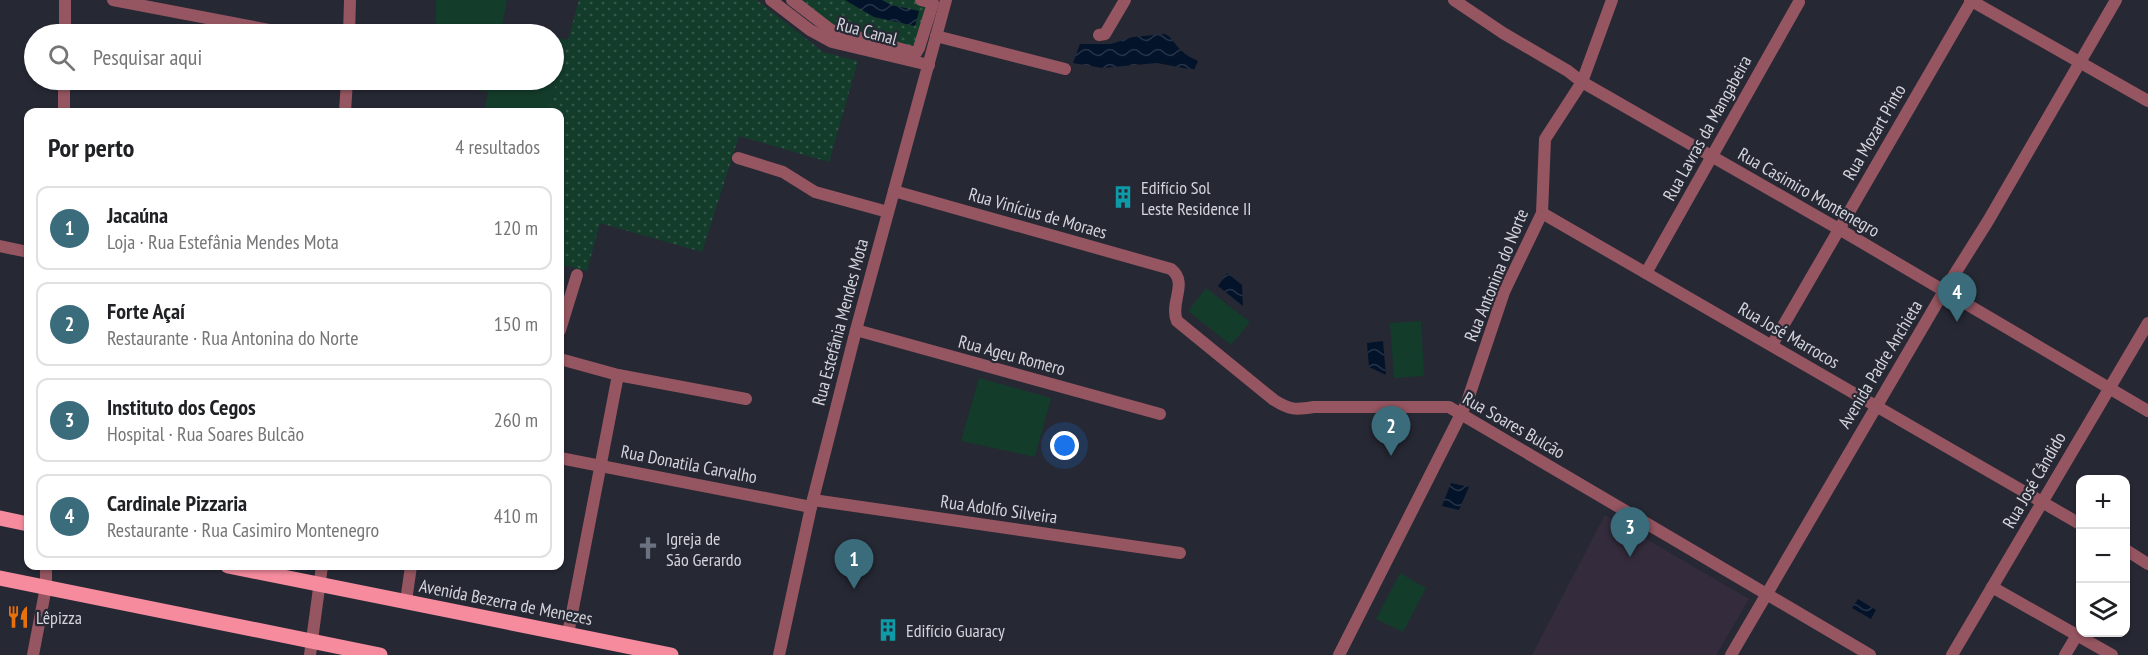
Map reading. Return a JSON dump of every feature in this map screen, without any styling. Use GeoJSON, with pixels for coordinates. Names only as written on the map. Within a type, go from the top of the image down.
{"type":"FeatureCollection","features":[{"type":"Feature","properties":{"kind":"main road"},"geometry":{"type":"LineString","coordinates":[[0,518],[24,523]]}},
{"type":"Feature","properties":{"kind":"main road","name":"Avenida Bezerra de Menezes"},"geometry":{"type":"LineString","coordinates":[[248,570],[671,655]]}},
{"type":"Feature","properties":{"kind":"main road"},"geometry":{"type":"LineString","coordinates":[[0,578],[312,648],[380,655]]}},
{"type":"Feature","properties":{"kind":"street"},"geometry":{"type":"LineString","coordinates":[[65,0],[65,24]]}},
{"type":"Feature","properties":{"kind":"street"},"geometry":{"type":"LineString","coordinates":[[113,0],[238,24]]}},
{"type":"Feature","properties":{"kind":"street"},"geometry":{"type":"LineString","coordinates":[[349,24],[350,0]]}},
{"type":"Feature","properties":{"kind":"street","name":"Rua Canal"},"geometry":{"type":"LineString","coordinates":[[771,0],[810,30],[832,42],[928,65]]}},
{"type":"Feature","properties":{"kind":"street"},"geometry":{"type":"LineString","coordinates":[[792,0],[831,30],[916,53],[933,3],[921,0]]}},
{"type":"Feature","properties":{"kind":"street","name":"Rua Estefânia Mendes Mota"},"geometry":{"type":"LineString","coordinates":[[779,655],[812,503],[855,330],[946,0]]}},
{"type":"Feature","properties":{"kind":"street"},"geometry":{"type":"LineString","coordinates":[[1100,35],[1105,34],[1125,0]]}},
{"type":"Feature","properties":{"kind":"street","name":"Rua Casimiro Montenegro"},"geometry":{"type":"LineString","coordinates":[[1454,0],[1582,82],[1839,229],[2148,411]]}},
{"type":"Feature","properties":{"kind":"street","name":"Rua Antonina do Norte"},"geometry":{"type":"LineString","coordinates":[[1339,655],[1461,414],[1504,292],[1542,213],[1545,139],[1582,82],[1612,0]]}},
{"type":"Feature","properties":{"kind":"street"},"geometry":{"type":"LineString","coordinates":[[1971,0],[2148,101]]}},
{"type":"Feature","properties":{"kind":"street","name":"Rua Mozart Pinto"},"geometry":{"type":"LineString","coordinates":[[1772,345],[1971,0]]}},
{"type":"Feature","properties":{"kind":"street","name":"Avenida Padre Anchieta"},"geometry":{"type":"LineString","coordinates":[[1731,655],[2116,0]]}},
{"type":"Feature","properties":{"kind":"street","name":"Rua Lavras da Mangabeira"},"geometry":{"type":"LineString","coordinates":[[1646,273],[1799,2]]}},
{"type":"Feature","properties":{"kind":"street"},"geometry":{"type":"LineString","coordinates":[[936,36],[1065,69]]}},
{"type":"Feature","properties":{"kind":"street"},"geometry":{"type":"LineString","coordinates":[[64,90],[64,108]]}},
{"type":"Feature","properties":{"kind":"street"},"geometry":{"type":"LineString","coordinates":[[345,108],[346,90]]}},
{"type":"Feature","properties":{"kind":"street"},"geometry":{"type":"LineString","coordinates":[[738,158],[783,172],[814,192],[888,212]]}},
{"type":"Feature","properties":{"kind":"street","name":"Rua Vinícius de Moraes"},"geometry":{"type":"LineString","coordinates":[[894,191],[1171,269]]}},
{"type":"Feature","properties":{"kind":"street","name":"Rua José Marrocos"},"geometry":{"type":"LineString","coordinates":[[1542,213],[2076,522]]}},
{"type":"Feature","properties":{"kind":"street"},"geometry":{"type":"LineString","coordinates":[[0,246],[24,251]]}},
{"type":"Feature","properties":{"kind":"street","name":"Rua Soares Bulcão"},"geometry":{"type":"LineString","coordinates":[[1171,269],[1179,279],[1174,308],[1177,321],[1285,407],[1293,410],[1314,407],[1449,407],[1870,655]]}},
{"type":"Feature","properties":{"kind":"street"},"geometry":{"type":"LineString","coordinates":[[564,317],[577,275]]}},
{"type":"Feature","properties":{"kind":"street","name":"Rua José Cândido"},"geometry":{"type":"LineString","coordinates":[[1952,655],[2148,323]]}},
{"type":"Feature","properties":{"kind":"street","name":"Rua Ageu Romero"},"geometry":{"type":"LineString","coordinates":[[855,330],[1160,414]]}},
{"type":"Feature","properties":{"kind":"street"},"geometry":{"type":"LineString","coordinates":[[564,360],[618,375],[746,399]]}},
{"type":"Feature","properties":{"kind":"street"},"geometry":{"type":"LineString","coordinates":[[568,634],[618,375]]}},
{"type":"Feature","properties":{"kind":"street","name":"Rua Donatila Carvalho"},"geometry":{"type":"LineString","coordinates":[[564,459],[812,503]]}},
{"type":"Feature","properties":{"kind":"street","name":"Rua Adolfo Silveira"},"geometry":{"type":"LineString","coordinates":[[812,503],[1180,553]]}},
{"type":"Feature","properties":{"kind":"street"},"geometry":{"type":"LineString","coordinates":[[2130,553],[2148,564]]}},
{"type":"Feature","properties":{"kind":"street"},"geometry":{"type":"LineString","coordinates":[[33,655],[46,587],[46,570]]}},
{"type":"Feature","properties":{"kind":"street"},"geometry":{"type":"LineString","coordinates":[[312,648],[322,570]]}},
{"type":"Feature","properties":{"kind":"street"},"geometry":{"type":"LineString","coordinates":[[406,602],[410,570]]}},
{"type":"Feature","properties":{"kind":"street"},"geometry":{"type":"LineString","coordinates":[[1992,587],[2076,634]]}},
{"type":"Feature","properties":{"kind":"street"},"geometry":{"type":"LineString","coordinates":[[2065,655],[2076,637]]}},
{"type":"Feature","properties":{"kind":"street"},"geometry":{"type":"LineString","coordinates":[[2080,637],[2112,655]]}},
{"type":"Feature","properties":{"kind":"shaded area"},"geometry":{"type":"Polygon","coordinates":[[[1605,515],[1749,599],[1716,655],[1532,655],[1605,515]]]}},
{"type":"Feature","properties":{"kind":"green space"},"geometry":{"type":"Polygon","coordinates":[[[436,0],[507,0],[503,24],[436,24],[436,0]]]}},
{"type":"Feature","properties":{"kind":"green space"},"geometry":{"type":"Polygon","coordinates":[[[579,0],[757,0],[823,52],[858,61],[829,162],[739,136],[702,252],[600,223],[587,271],[564,265],[564,108],[549,108],[554,90],[564,90],[564,54],[579,0]]]}},
{"type":"Feature","properties":{"kind":"green space"},"geometry":{"type":"Polygon","coordinates":[[[792,0],[921,0],[933,3],[919,48],[846,35],[792,0]]]}},
{"type":"Feature","properties":{"kind":"green space"},"geometry":{"type":"Polygon","coordinates":[[[564,39],[568,40],[564,54],[564,39]]]}},
{"type":"Feature","properties":{"kind":"green space"},"geometry":{"type":"Polygon","coordinates":[[[475,90],[554,90],[549,108],[485,108],[488,92],[475,90]]]}},
{"type":"Feature","properties":{"kind":"green space"},"geometry":{"type":"Polygon","coordinates":[[[1206,288],[1250,322],[1231,345],[1188,311],[1206,288]]]}},
{"type":"Feature","properties":{"kind":"green space"},"geometry":{"type":"Polygon","coordinates":[[[1421,321],[1424,376],[1394,378],[1390,323],[1421,321]]]}},
{"type":"Feature","properties":{"kind":"green space"},"geometry":{"type":"Polygon","coordinates":[[[979,378],[1051,398],[1035,457],[961,441],[979,378]]]}},
{"type":"Feature","properties":{"kind":"green space"},"geometry":{"type":"Polygon","coordinates":[[[1400,573],[1426,588],[1403,632],[1376,619],[1400,573]]]}},
{"type":"Feature","properties":{"kind":"water"},"geometry":{"type":"Polygon","coordinates":[[[845,0],[882,0],[891,5],[919,11],[915,26],[874,17],[845,0]]]}},
{"type":"Feature","properties":{"kind":"water"},"geometry":{"type":"Polygon","coordinates":[[[1165,34],[1184,53],[1198,61],[1194,70],[1157,63],[1102,68],[1073,63],[1080,44],[1111,44],[1133,37],[1165,34]]]}},
{"type":"Feature","properties":{"kind":"water"},"geometry":{"type":"Polygon","coordinates":[[[1227,273],[1242,285],[1243,306],[1218,286],[1227,273]]]}},
{"type":"Feature","properties":{"kind":"water"},"geometry":{"type":"Polygon","coordinates":[[[1383,341],[1386,375],[1369,367],[1367,343],[1383,341]]]}},
{"type":"Feature","properties":{"kind":"water"},"geometry":{"type":"Polygon","coordinates":[[[1451,483],[1469,487],[1459,510],[1442,506],[1451,483]]]}},
{"type":"Feature","properties":{"kind":"water"},"geometry":{"type":"Polygon","coordinates":[[[1858,599],[1876,610],[1871,619],[1852,608],[1858,599]]]}},
{"type":"Feature","properties":{"kind":"place","name":"Edifício Sol Leste Residence II"},"geometry":{"type":"Point","coordinates":[1123,197]}},
{"type":"Feature","properties":{"kind":"place","name":"Cardinale Pizzaria"},"geometry":{"type":"Point","coordinates":[1957,322]}},
{"type":"Feature","properties":{"kind":"place","name":"Forte Açaí"},"geometry":{"type":"Point","coordinates":[1391,456]}},
{"type":"Feature","properties":{"kind":"place","name":"Igreja de São Gerardo"},"geometry":{"type":"Point","coordinates":[648,548]}},
{"type":"Feature","properties":{"kind":"place","name":"Instituto dos Cegos"},"geometry":{"type":"Point","coordinates":[1630,557]}},
{"type":"Feature","properties":{"kind":"place","name":"Jacaúna"},"geometry":{"type":"Point","coordinates":[854,589]}},
{"type":"Feature","properties":{"kind":"place","name":"Lêpizza"},"geometry":{"type":"Point","coordinates":[18,617]}},
{"type":"Feature","properties":{"kind":"place","name":"Edifício Guaracy"},"geometry":{"type":"Point","coordinates":[888,630]}}]}
